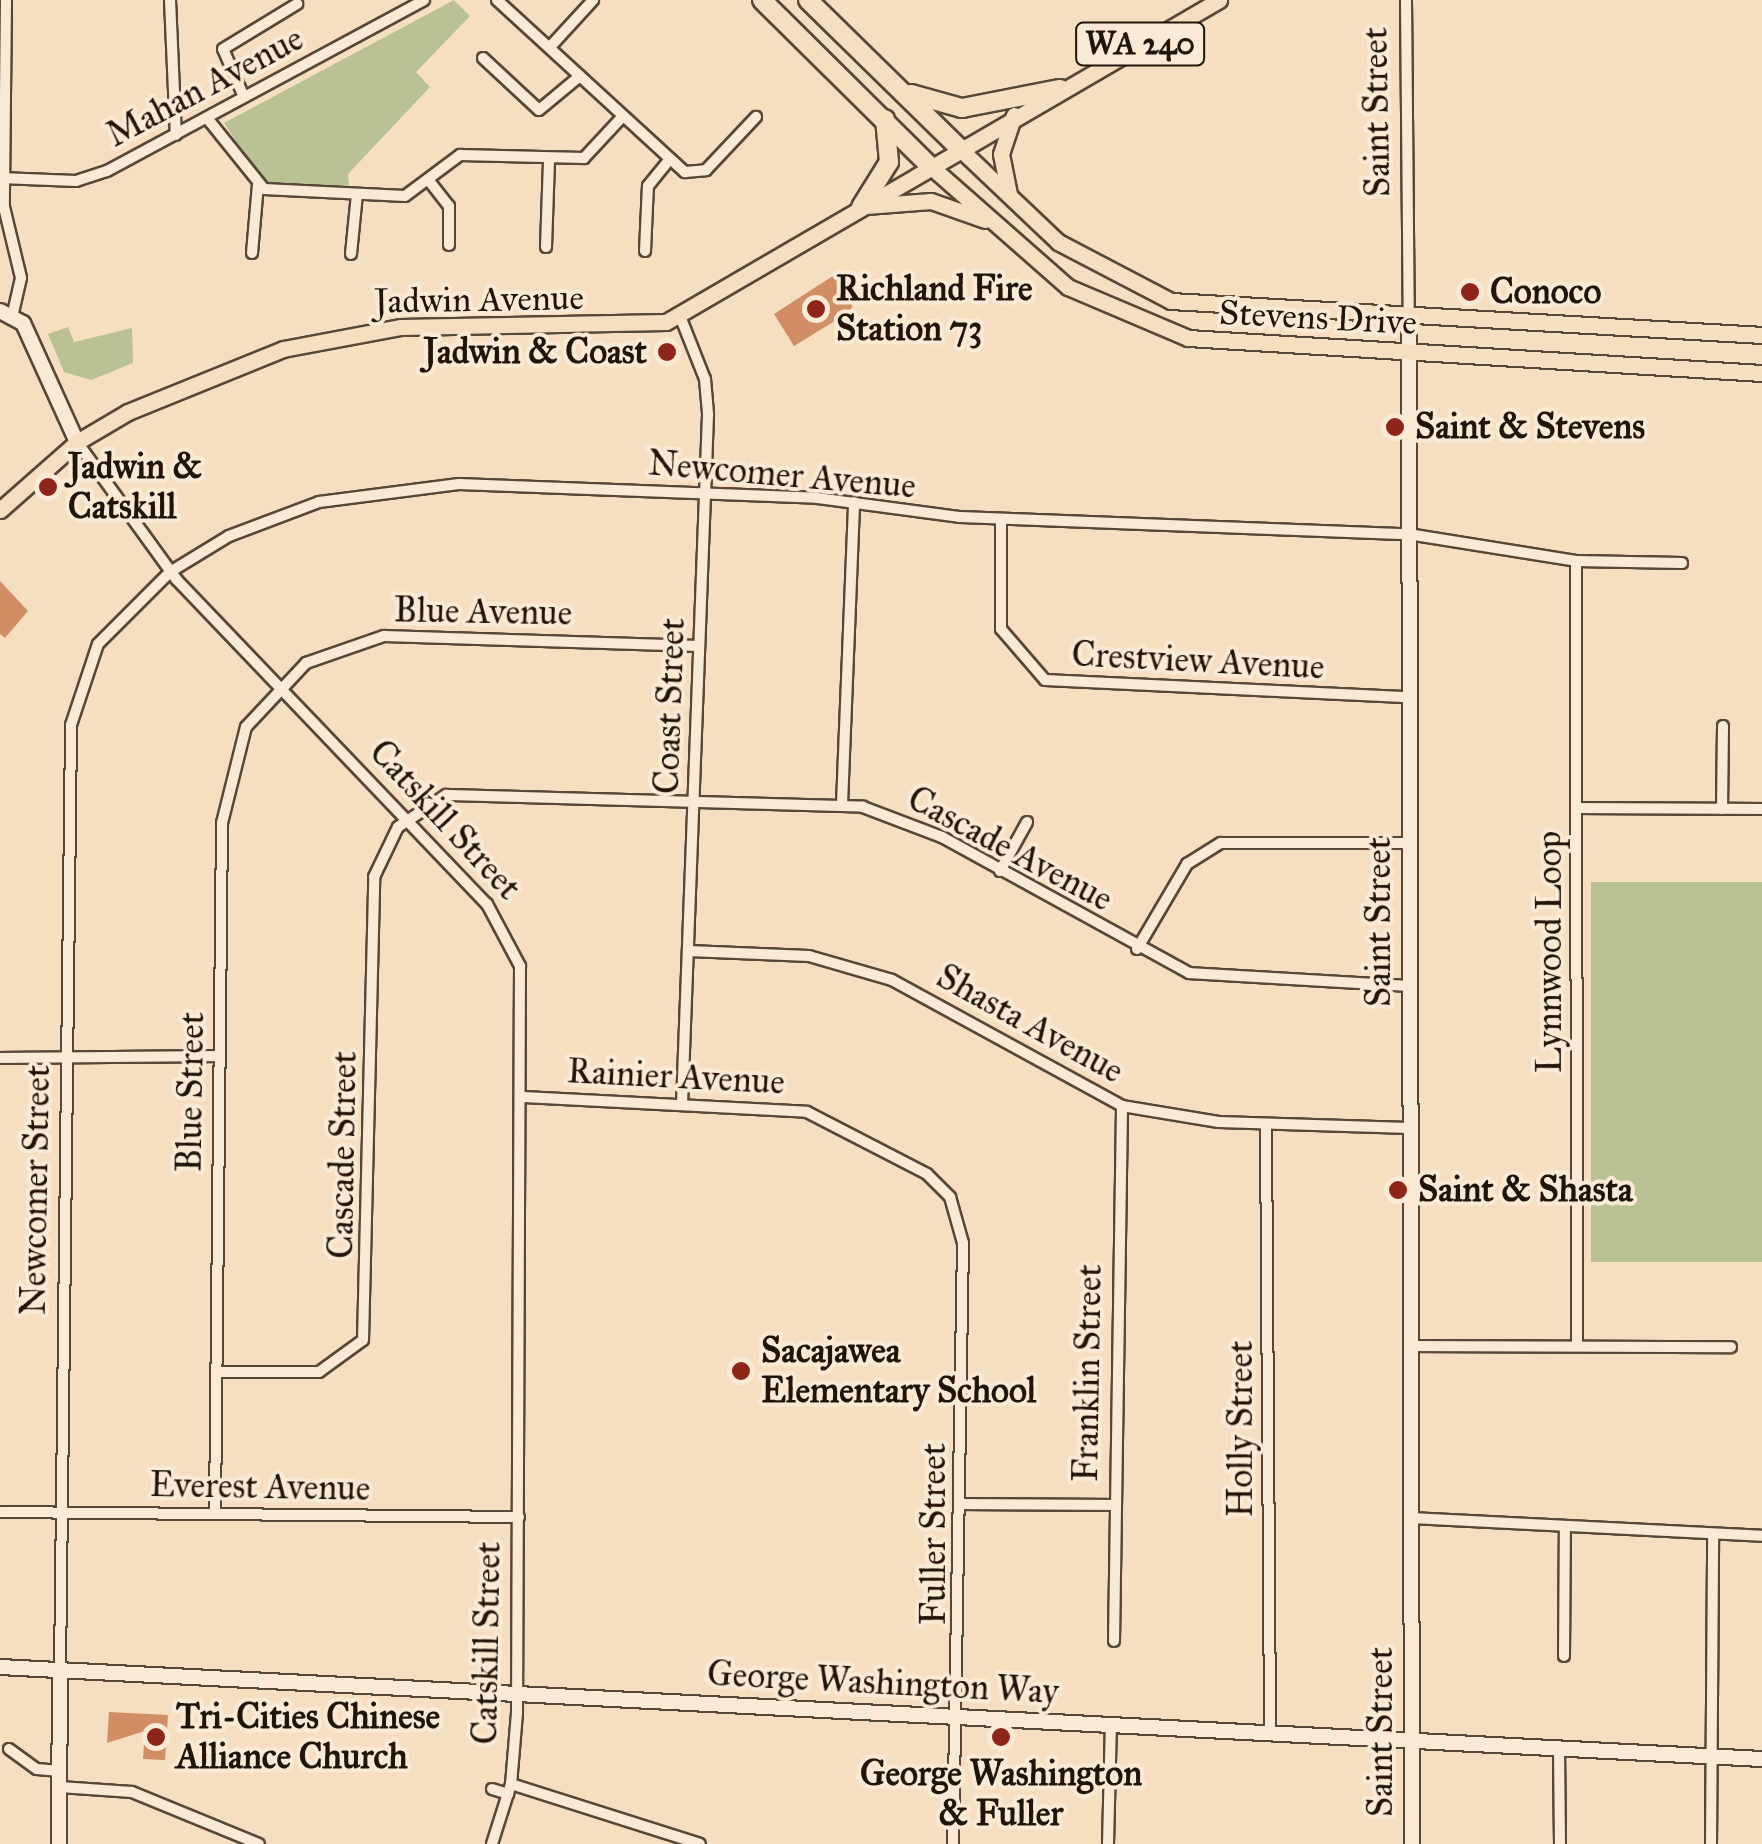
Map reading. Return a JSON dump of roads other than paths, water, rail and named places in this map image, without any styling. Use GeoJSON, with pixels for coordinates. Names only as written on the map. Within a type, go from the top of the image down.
{"type":"FeatureCollection","features":[{"type":"Feature","properties":{"kind":"highway"},"geometry":{"type":"LineString","coordinates":[[762,0],[928,164]]}},
{"type":"Feature","properties":{"kind":"highway","name":"WA 240"},"geometry":{"type":"LineString","coordinates":[[808,0],[894,85],[962,108],[1060,89]]}},
{"type":"Feature","properties":{"kind":"highway"},"geometry":{"type":"LineString","coordinates":[[894,85],[958,146]]}},
{"type":"Feature","properties":{"kind":"highway"},"geometry":{"type":"LineString","coordinates":[[861,207],[889,162],[885,118]]}},
{"type":"Feature","properties":{"kind":"main road","name":"WA 240"},"geometry":{"type":"LineString","coordinates":[[958,146],[1219,0]]}},
{"type":"Feature","properties":{"kind":"main road"},"geometry":{"type":"LineString","coordinates":[[1010,197],[1000,159],[1015,114]]}},
{"type":"Feature","properties":{"kind":"main road","name":"Stevens Drive"},"geometry":{"type":"LineString","coordinates":[[958,146],[1010,197],[1090,264],[1171,301],[1762,335]]}},
{"type":"Feature","properties":{"kind":"main road","name":"Jadwin Avenue"},"geometry":{"type":"LineString","coordinates":[[0,510],[77,442],[232,364],[333,336],[428,326],[618,328],[680,316],[958,146]]}},
{"type":"Feature","properties":{"kind":"main road","name":"Stevens Drive"},"geometry":{"type":"LineString","coordinates":[[928,164],[1068,287],[1160,331],[1228,346],[1762,374]]}},
{"type":"Feature","properties":{"kind":"main road"},"geometry":{"type":"LineString","coordinates":[[861,207],[931,202],[993,223]]}},
{"type":"Feature","properties":{"kind":"street","name":"Catskill Street"},"geometry":{"type":"LineString","coordinates":[[6,0],[2,178],[21,278],[6,312],[77,442],[170,572],[487,904],[514,947],[524,985],[517,1694],[510,1789],[492,1844]]}},
{"type":"Feature","properties":{"kind":"street"},"geometry":{"type":"LineString","coordinates":[[170,0],[176,135]]}},
{"type":"Feature","properties":{"kind":"street","name":"Mahan Avenue"},"geometry":{"type":"LineString","coordinates":[[2,178],[88,178],[207,118],[401,6],[424,0]]}},
{"type":"Feature","properties":{"kind":"street"},"geometry":{"type":"LineString","coordinates":[[496,0],[670,159],[702,172],[756,117]]}},
{"type":"Feature","properties":{"kind":"street"},"geometry":{"type":"LineString","coordinates":[[550,47],[592,0]]}},
{"type":"Feature","properties":{"kind":"street","name":"Saint Street"},"geometry":{"type":"LineString","coordinates":[[1406,0],[1412,1844]]}},
{"type":"Feature","properties":{"kind":"street"},"geometry":{"type":"LineString","coordinates":[[244,97],[223,48],[297,4]]}},
{"type":"Feature","properties":{"kind":"street"},"geometry":{"type":"LineString","coordinates":[[483,58],[539,110],[580,76]]}},
{"type":"Feature","properties":{"kind":"street"},"geometry":{"type":"LineString","coordinates":[[258,185],[412,195],[460,155],[584,158],[623,116]]}},
{"type":"Feature","properties":{"kind":"street"},"geometry":{"type":"LineString","coordinates":[[207,118],[258,185],[252,254]]}},
{"type":"Feature","properties":{"kind":"street"},"geometry":{"type":"LineString","coordinates":[[546,247],[550,158]]}},
{"type":"Feature","properties":{"kind":"street"},"geometry":{"type":"LineString","coordinates":[[645,251],[648,186],[670,159]]}},
{"type":"Feature","properties":{"kind":"street"},"geometry":{"type":"LineString","coordinates":[[430,182],[450,206],[449,245]]}},
{"type":"Feature","properties":{"kind":"street"},"geometry":{"type":"LineString","coordinates":[[351,254],[357,194]]}},
{"type":"Feature","properties":{"kind":"street","name":"Coast Street"},"geometry":{"type":"LineString","coordinates":[[680,316],[705,379],[682,1102]]}},
{"type":"Feature","properties":{"kind":"street","name":"Newcomer Avenue"},"geometry":{"type":"LineString","coordinates":[[170,572],[260,522],[387,488],[704,493],[854,502],[1001,519],[1408,534]]}},
{"type":"Feature","properties":{"kind":"street"},"geometry":{"type":"LineString","coordinates":[[842,804],[854,502]]}},
{"type":"Feature","properties":{"kind":"street","name":"Crestview Avenue"},"geometry":{"type":"LineString","coordinates":[[1001,519],[1001,629],[1045,680],[1408,698]]}},
{"type":"Feature","properties":{"kind":"street"},"geometry":{"type":"LineString","coordinates":[[1408,534],[1576,561],[1682,563]]}},
{"type":"Feature","properties":{"kind":"street","name":"Lynnwood Loop"},"geometry":{"type":"LineString","coordinates":[[1576,561],[1577,1346]]}},
{"type":"Feature","properties":{"kind":"street","name":"Newcomer Street"},"geometry":{"type":"LineString","coordinates":[[59,1844],[72,708],[110,627],[170,572]]}},
{"type":"Feature","properties":{"kind":"street","name":"Blue Avenue"},"geometry":{"type":"LineString","coordinates":[[278,685],[330,650],[384,636],[699,646]]}},
{"type":"Feature","properties":{"kind":"street","name":"Blue Street"},"geometry":{"type":"LineString","coordinates":[[215,1514],[225,786],[236,745],[278,685]]}},
{"type":"Feature","properties":{"kind":"street"},"geometry":{"type":"LineString","coordinates":[[1722,726],[1722,809]]}},
{"type":"Feature","properties":{"kind":"street","name":"Cascade Avenue"},"geometry":{"type":"LineString","coordinates":[[405,820],[463,790],[842,804],[909,820],[1136,949],[1231,982],[1408,986]]}},
{"type":"Feature","properties":{"kind":"street"},"geometry":{"type":"LineString","coordinates":[[1578,808],[1762,809]]}},
{"type":"Feature","properties":{"kind":"street","name":"Cascade Street"},"geometry":{"type":"LineString","coordinates":[[216,1372],[333,1368],[368,1326],[374,877],[405,820]]}},
{"type":"Feature","properties":{"kind":"street"},"geometry":{"type":"LineString","coordinates":[[1000,871],[1026,822]]}},
{"type":"Feature","properties":{"kind":"street"},"geometry":{"type":"LineString","coordinates":[[1136,949],[1187,864],[1221,843],[1408,843]]}},
{"type":"Feature","properties":{"kind":"street","name":"Shasta Avenue"},"geometry":{"type":"LineString","coordinates":[[689,951],[809,956],[892,980],[1122,1106],[1266,1124],[1409,1128]]}},
{"type":"Feature","properties":{"kind":"street"},"geometry":{"type":"LineString","coordinates":[[0,1058],[68,1054],[219,1056]]}},
{"type":"Feature","properties":{"kind":"street","name":"Rainier Avenue"},"geometry":{"type":"LineString","coordinates":[[524,1096],[791,1108],[834,1122],[927,1174],[962,1225]]}},
{"type":"Feature","properties":{"kind":"street","name":"Franklin Street"},"geometry":{"type":"LineString","coordinates":[[1114,1641],[1122,1106]]}},
{"type":"Feature","properties":{"kind":"street","name":"Holly Street"},"geometry":{"type":"LineString","coordinates":[[1266,1124],[1270,1733]]}},
{"type":"Feature","properties":{"kind":"street","name":"Fuller Street"},"geometry":{"type":"LineString","coordinates":[[954,1844],[960,1718],[962,1225]]}},
{"type":"Feature","properties":{"kind":"street"},"geometry":{"type":"LineString","coordinates":[[1410,1346],[1730,1348]]}},
{"type":"Feature","properties":{"kind":"street"},"geometry":{"type":"LineString","coordinates":[[962,1504],[1114,1505]]}},
{"type":"Feature","properties":{"kind":"street","name":"Everest Avenue"},"geometry":{"type":"LineString","coordinates":[[0,1512],[519,1517]]}},
{"type":"Feature","properties":{"kind":"street"},"geometry":{"type":"LineString","coordinates":[[1412,1518],[1762,1536]]}},
{"type":"Feature","properties":{"kind":"street"},"geometry":{"type":"LineString","coordinates":[[1564,1656],[1565,1526]]}},
{"type":"Feature","properties":{"kind":"street"},"geometry":{"type":"LineString","coordinates":[[1711,1844],[1712,1534]]}},
{"type":"Feature","properties":{"kind":"street","name":"George Washington Way"},"geometry":{"type":"LineString","coordinates":[[0,1667],[1762,1759]]}},
{"type":"Feature","properties":{"kind":"street"},"geometry":{"type":"LineString","coordinates":[[1108,1844],[1111,1725]]}},
{"type":"Feature","properties":{"kind":"street"},"geometry":{"type":"LineString","coordinates":[[9,1749],[37,1770],[60,1779],[132,1792],[259,1844]]}},
{"type":"Feature","properties":{"kind":"street"},"geometry":{"type":"LineString","coordinates":[[1559,1749],[1560,1844]]}},
{"type":"Feature","properties":{"kind":"street","name":"Catskill Street"},"geometry":{"type":"LineString","coordinates":[[492,1789],[510,1789]]}},
{"type":"Feature","properties":{"kind":"street"},"geometry":{"type":"LineString","coordinates":[[510,1789],[700,1844]]}},
{"type":"Feature","properties":{"kind":"place","name":"Conoco"},"geometry":{"type":"Point","coordinates":[1470,292]}},
{"type":"Feature","properties":{"kind":"place","name":"Richland Fire Station 73"},"geometry":{"type":"Point","coordinates":[816,309]}},
{"type":"Feature","properties":{"kind":"place","name":"Jadwin & Coast"},"geometry":{"type":"Point","coordinates":[667,352]}},
{"type":"Feature","properties":{"kind":"place","name":"Saint & Stevens"},"geometry":{"type":"Point","coordinates":[1395,427]}},
{"type":"Feature","properties":{"kind":"place","name":"Jadwin & Catskill"},"geometry":{"type":"Point","coordinates":[48,487]}},
{"type":"Feature","properties":{"kind":"place","name":"Saint & Shasta"},"geometry":{"type":"Point","coordinates":[1398,1190]}},
{"type":"Feature","properties":{"kind":"place","name":"Sacajawea Elementary School"},"geometry":{"type":"Point","coordinates":[741,1371]}},
{"type":"Feature","properties":{"kind":"place","name":"Tri-Cities Chinese Alliance Church"},"geometry":{"type":"Point","coordinates":[156,1737]}},
{"type":"Feature","properties":{"kind":"place","name":"George Washington & Fuller"},"geometry":{"type":"Point","coordinates":[1001,1737]}}]}
